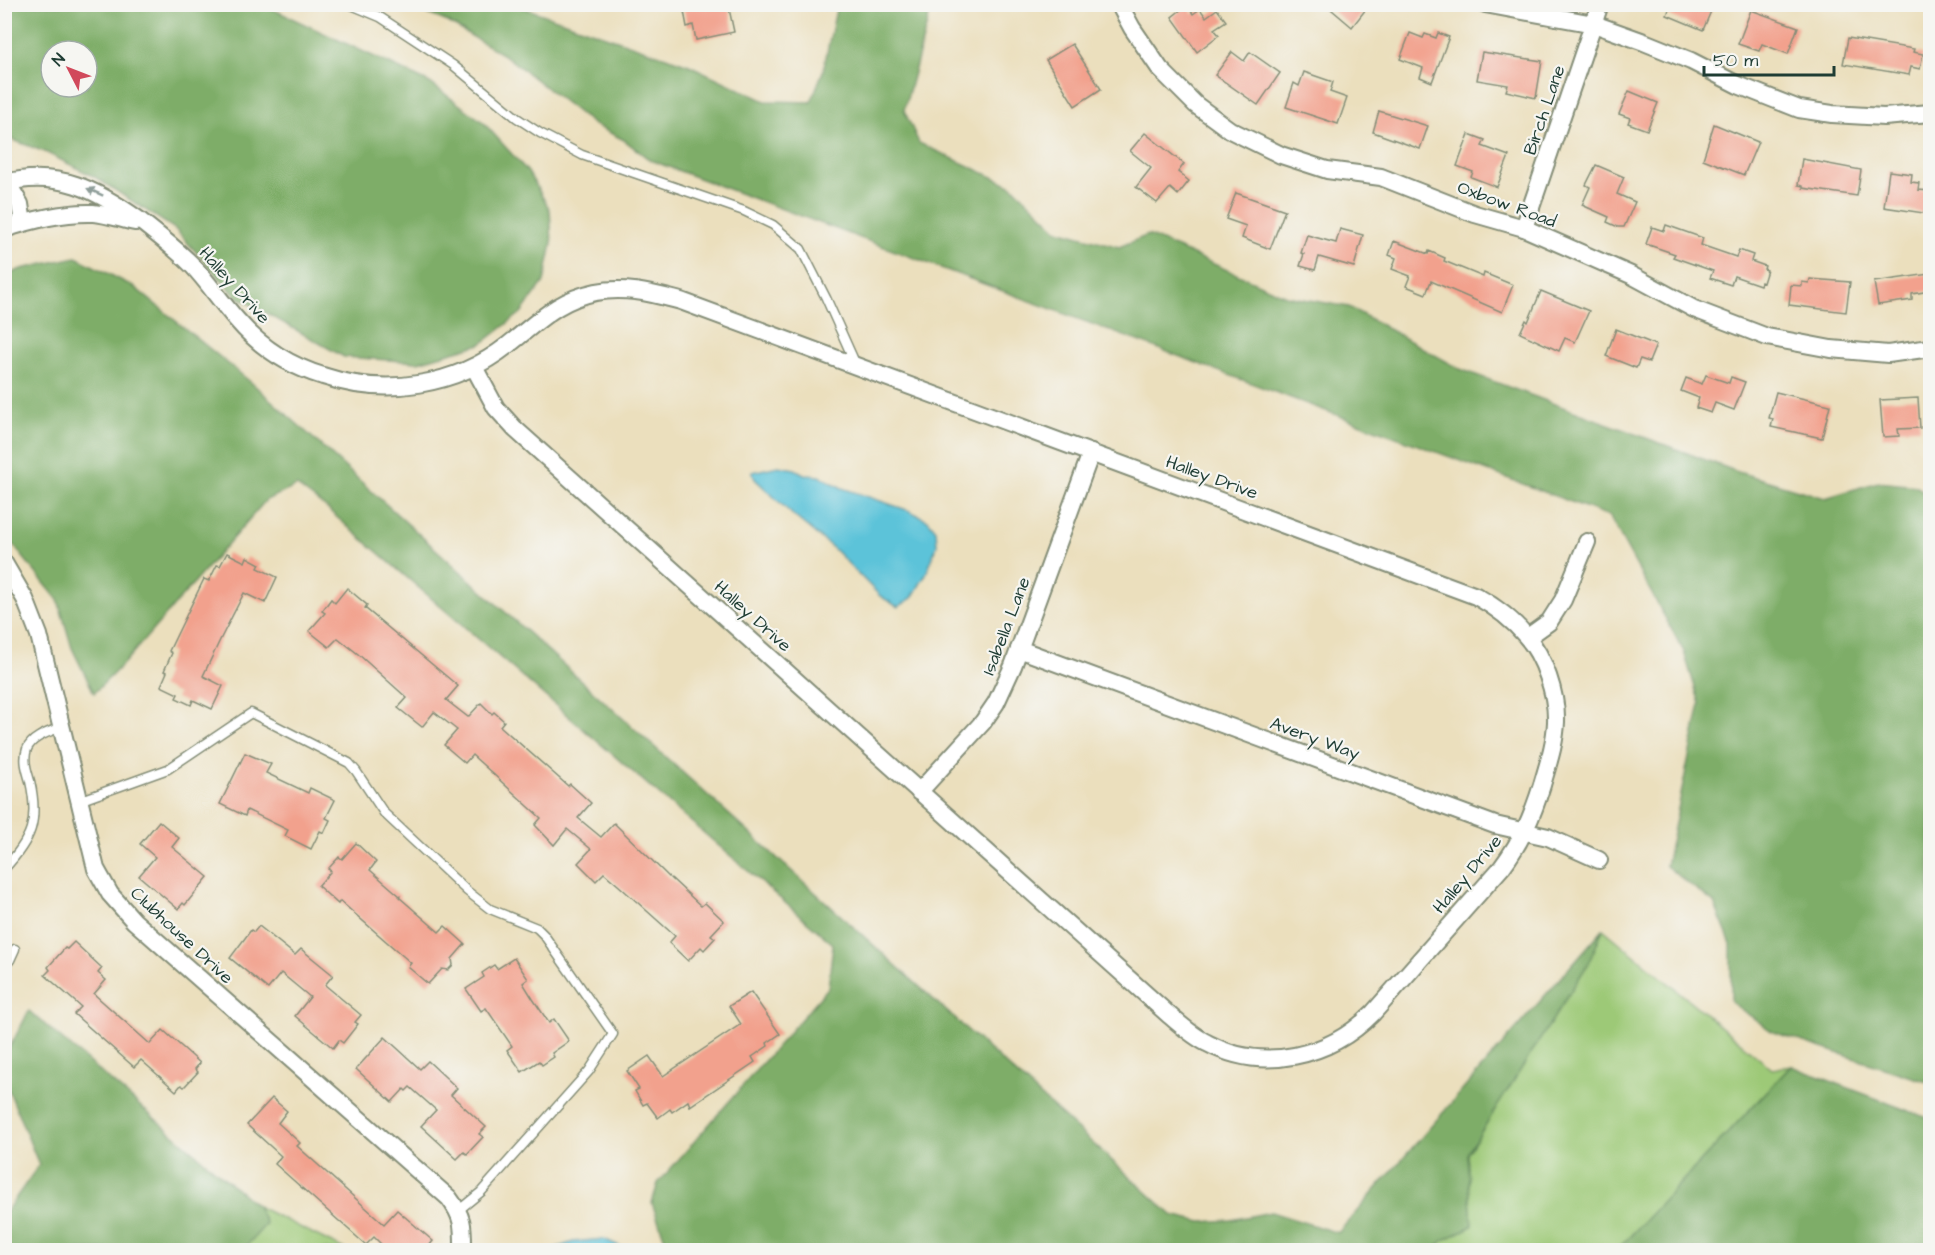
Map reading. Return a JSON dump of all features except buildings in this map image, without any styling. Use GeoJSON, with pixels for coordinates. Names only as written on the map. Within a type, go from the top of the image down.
{"type":"FeatureCollection","features":[{"type":"Feature","properties":{"kind":"street","name":"Oxbow Road"},"geometry":{"type":"LineString","coordinates":[[1119,4],[1132,28],[1160,69],[1196,105],[1230,130],[1281,155],[1327,170],[1381,177],[1475,214],[1524,228],[1631,275],[1694,309],[1767,337],[1831,349],[1888,354],[1930,348]]}},
{"type":"Feature","properties":{"kind":"street"},"geometry":{"type":"LineString","coordinates":[[1485,4],[1594,24],[1690,61],[1738,86],[1798,108],[1832,114],[1884,117],[1930,113]]}},
{"type":"Feature","properties":{"kind":"street","name":"Birch Lane"},"geometry":{"type":"LineString","coordinates":[[1524,228],[1600,4]]}},
{"type":"Feature","properties":{"kind":"street","name":"Halley Drive"},"geometry":{"type":"LineString","coordinates":[[6,183],[48,179],[84,187],[111,200],[144,224],[190,263],[248,332],[276,354],[306,371],[344,382],[386,386],[426,383],[444,379],[474,368],[508,345],[539,318],[575,298],[596,292],[637,290],[681,301],[1476,596],[1505,615],[1528,637],[1551,686],[1556,720],[1555,738],[1550,761],[1525,832],[1502,867],[1363,1024],[1349,1034],[1318,1050],[1285,1058],[1260,1058],[1237,1054],[1207,1043],[1182,1026],[515,429],[496,408],[474,368]]}},
{"type":"Feature","properties":{"kind":"street"},"geometry":{"type":"LineString","coordinates":[[6,183],[20,204],[24,223]]}},
{"type":"Feature","properties":{"kind":"street","name":"Halley Drive"},"geometry":{"type":"LineString","coordinates":[[4,229],[66,214],[93,213],[144,224]]}},
{"type":"Feature","properties":{"kind":"street","name":"Isabella Lane"},"geometry":{"type":"LineString","coordinates":[[919,792],[983,722],[1005,684],[1092,453]]}},
{"type":"Feature","properties":{"kind":"street"},"geometry":{"type":"LineString","coordinates":[[1528,637],[1549,622],[1563,600],[1587,542]]}},
{"type":"Feature","properties":{"kind":"street","name":"Clubhouse Drive"},"geometry":{"type":"LineString","coordinates":[[4,563],[16,581],[33,616],[96,869],[110,894],[134,921],[438,1187],[459,1210]]}},
{"type":"Feature","properties":{"kind":"street","name":"Avery Way"},"geometry":{"type":"LineString","coordinates":[[1019,649],[1495,825],[1548,837],[1599,860]]}},
{"type":"Feature","properties":{"kind":"street"},"geometry":{"type":"LineString","coordinates":[[459,1210],[463,1224],[463,1251]]}},
{"type":"Feature","properties":{"kind":"lane"},"geometry":{"type":"LineString","coordinates":[[350,4],[380,17],[453,64],[517,118],[582,155],[744,211],[773,225],[801,249],[856,365]]}},
{"type":"Feature","properties":{"kind":"lane"},"geometry":{"type":"LineString","coordinates":[[79,801],[168,770],[251,713],[349,763],[384,813],[468,891],[490,909],[537,928],[544,934],[613,1034],[589,1071],[481,1192],[459,1210]]}},
{"type":"Feature","properties":{"kind":"lane"},"geometry":{"type":"LineString","coordinates":[[4,868],[21,851],[32,824],[34,797],[25,760],[27,747],[36,738],[61,727]]}},
{"type":"Feature","properties":{"kind":"lane"},"geometry":{"type":"LineString","coordinates":[[4,966],[15,949]]}},
{"type":"Feature","properties":{"kind":"green space"},"geometry":{"type":"Polygon","coordinates":[[[4,5],[264,5],[430,83],[483,122],[528,172],[550,210],[552,244],[544,282],[521,313],[481,344],[418,362],[344,357],[236,296],[175,229],[95,177],[45,152],[5,137],[4,5]]]}},
{"type":"Feature","properties":{"kind":"green space"},"geometry":{"type":"Polygon","coordinates":[[[406,5],[516,5],[689,65],[765,101],[811,102],[823,71],[837,5],[932,5],[904,110],[919,143],[1012,186],[1058,230],[1119,247],[1148,235],[1286,296],[1349,307],[1460,369],[1738,472],[1825,498],[1878,482],[1917,486],[1930,498],[1930,1083],[1773,1032],[1731,1002],[1731,944],[1714,903],[1666,866],[1700,704],[1684,652],[1609,516],[650,160],[624,140],[593,124],[507,57],[448,22],[406,5]]]}},
{"type":"Feature","properties":{"kind":"green space"},"geometry":{"type":"Polygon","coordinates":[[[76,257],[134,287],[253,384],[1172,1215],[1201,1222],[1231,1220],[1271,1212],[1338,1233],[1603,929],[1588,964],[1467,1154],[1472,1226],[1442,1241],[1434,1250],[673,1250],[666,1242],[652,1203],[658,1183],[828,988],[833,944],[325,507],[297,486],[266,500],[124,663],[94,693],[72,648],[58,600],[5,535],[5,276],[21,269],[76,257]]]}},
{"type":"Feature","properties":{"kind":"green space"},"geometry":{"type":"Polygon","coordinates":[[[1603,929],[1772,1069],[1791,1066],[1617,1250],[1434,1250],[1442,1241],[1472,1226],[1467,1154],[1588,964],[1603,929]]]}},
{"type":"Feature","properties":{"kind":"green space"},"geometry":{"type":"Polygon","coordinates":[[[29,1011],[257,1206],[266,1224],[245,1250],[5,1250],[5,1213],[39,1165],[5,1081],[5,1056],[29,1011]]]}},
{"type":"Feature","properties":{"kind":"green space"},"geometry":{"type":"Polygon","coordinates":[[[1791,1066],[1930,1119],[1930,1250],[1617,1250],[1791,1066]]]}},
{"type":"Feature","properties":{"kind":"green space"},"geometry":{"type":"Polygon","coordinates":[[[257,1206],[346,1250],[245,1250],[266,1224],[257,1206]]]}},
{"type":"Feature","properties":{"kind":"water"},"geometry":{"type":"Polygon","coordinates":[[[778,466],[795,469],[806,475],[820,476],[842,488],[910,511],[928,520],[936,530],[937,545],[926,574],[912,598],[898,607],[880,596],[834,549],[794,516],[755,479],[752,472],[778,466]]]}},
{"type":"Feature","properties":{"kind":"water"},"geometry":{"type":"Polygon","coordinates":[[[604,1239],[628,1250],[551,1250],[573,1242],[604,1239]]]}}]}
